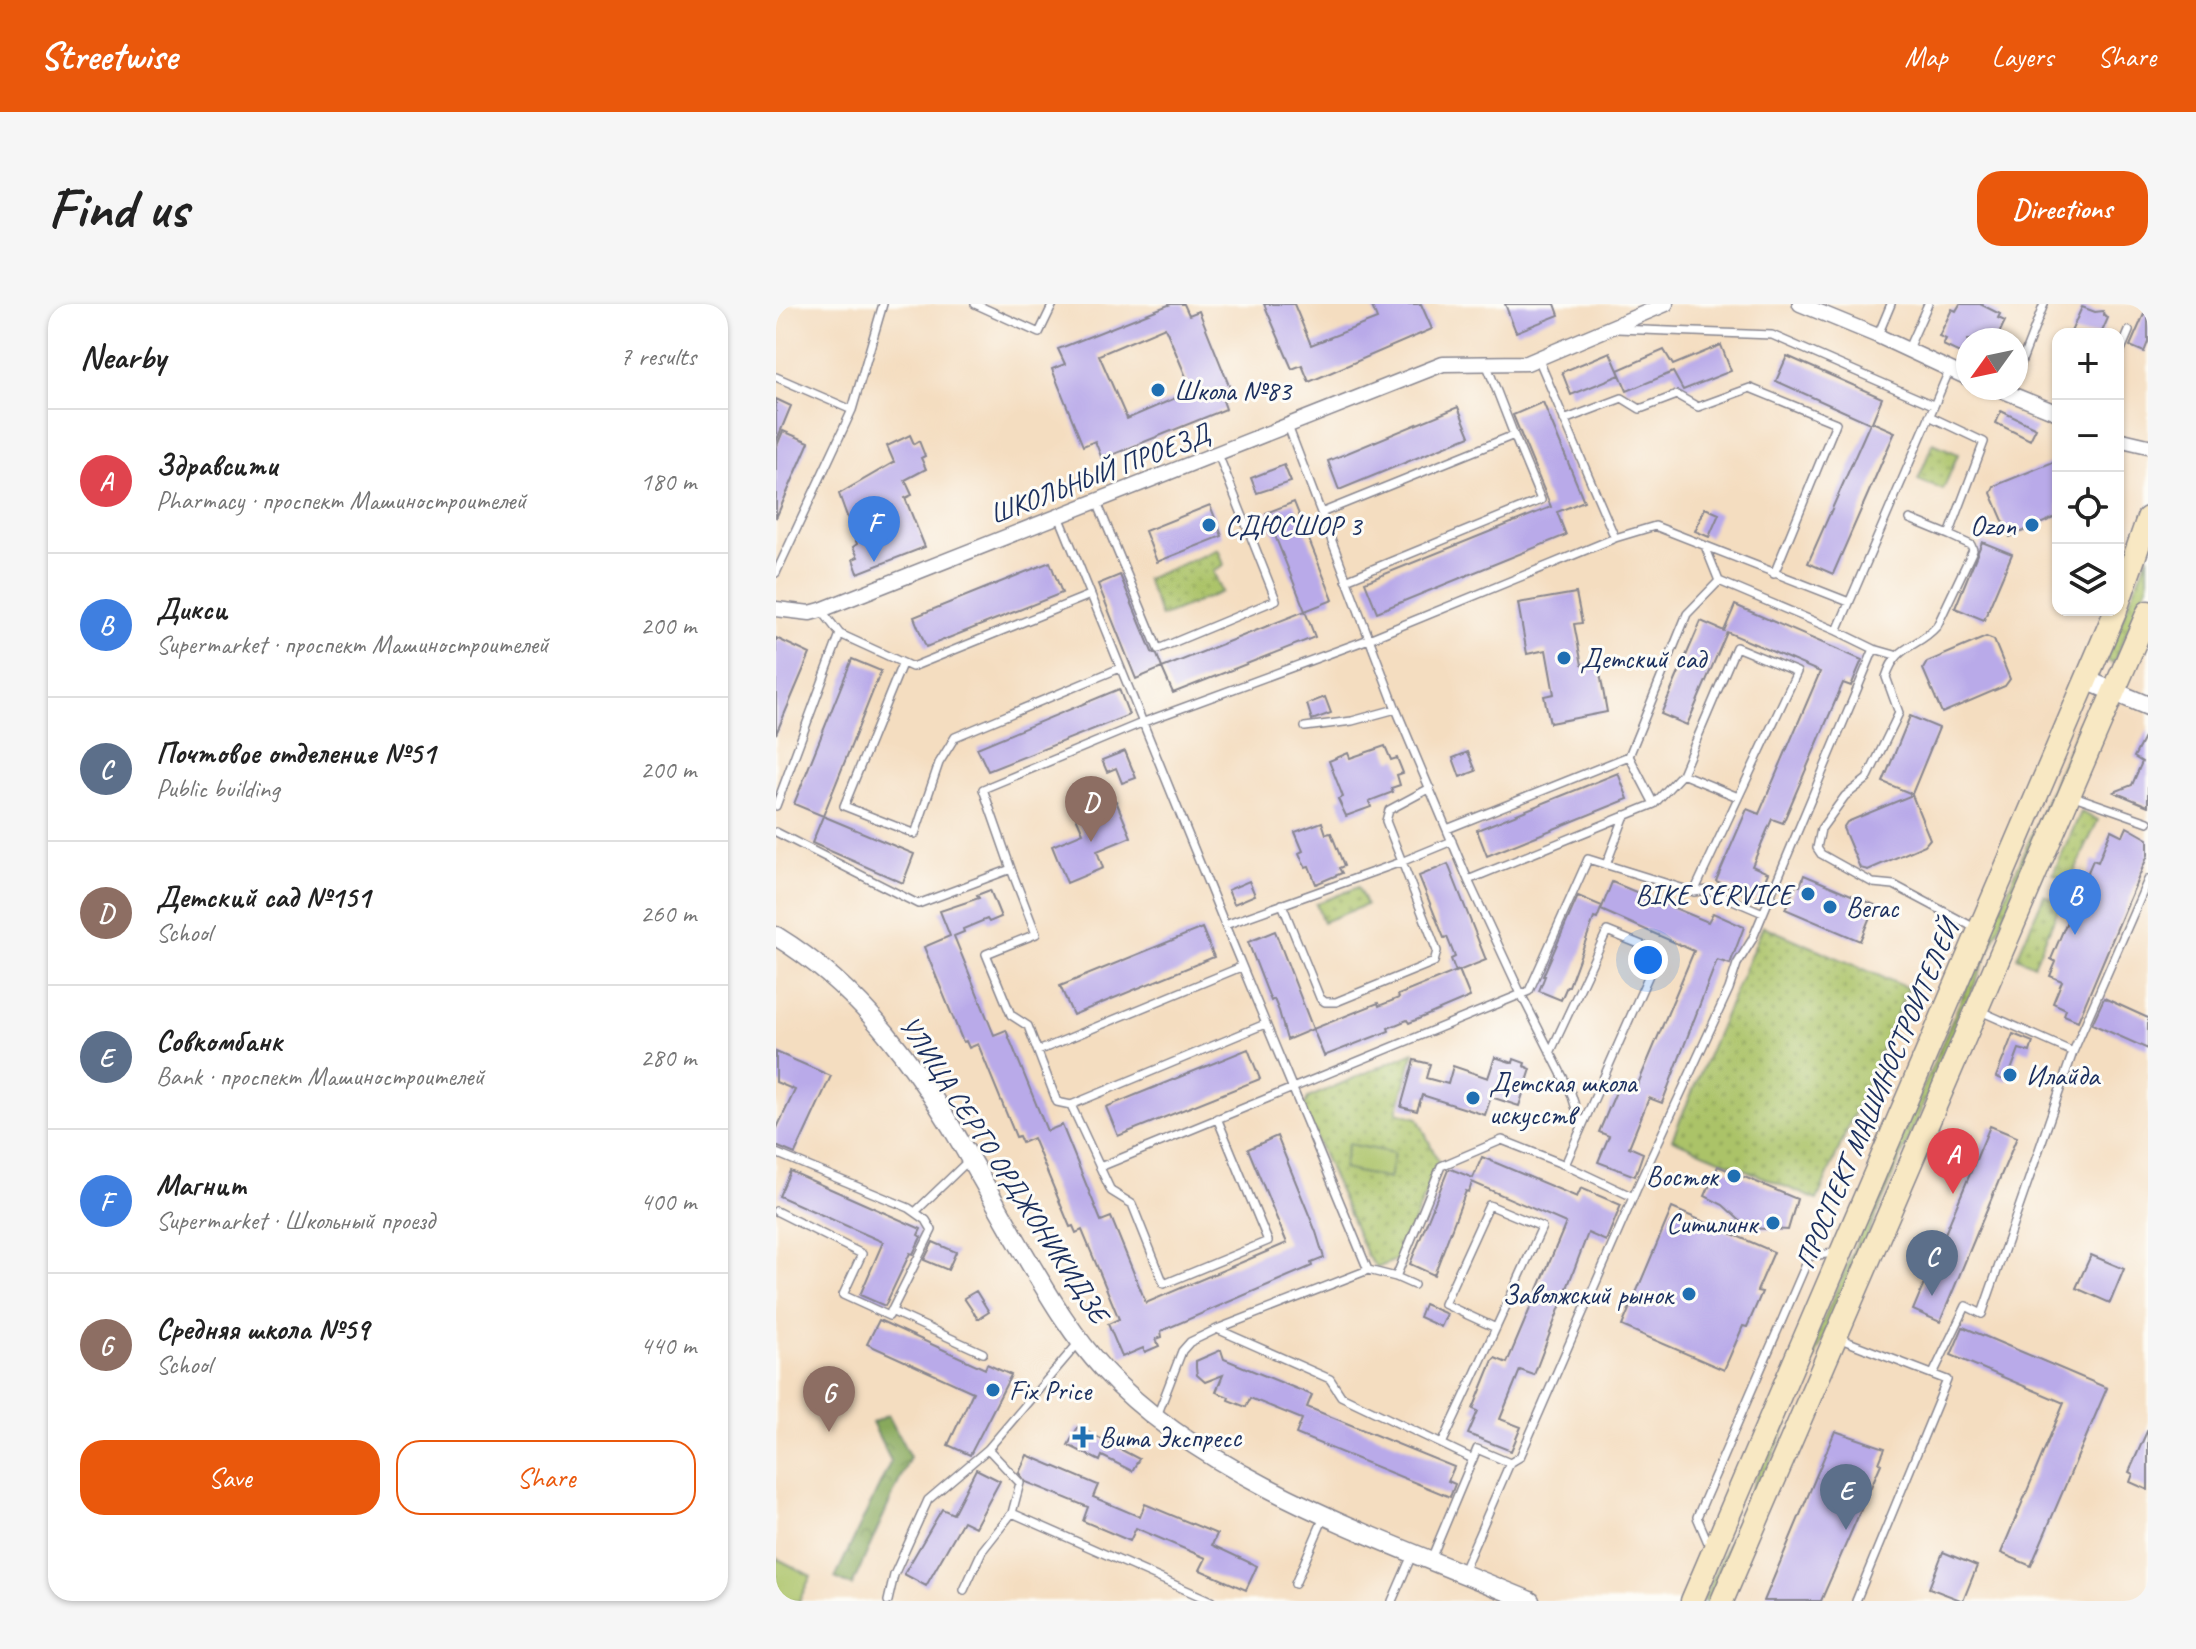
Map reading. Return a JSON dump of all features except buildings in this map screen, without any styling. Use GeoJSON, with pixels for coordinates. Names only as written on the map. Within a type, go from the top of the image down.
{"type":"FeatureCollection","features":[{"type":"Feature","properties":{"kind":"main road"},"geometry":{"type":"LineString","coordinates":[[2124,592],[2142,557],[2148,518]]}},
{"type":"Feature","properties":{"kind":"main road","name":"ПРОСПЕКТ МАШИНОСТРОИТЕЛЕЙ"},"geometry":{"type":"LineString","coordinates":[[1722,1601],[2148,612]]}},
{"type":"Feature","properties":{"kind":"main road","name":"ПРОСПЕКТ МАШИНОСТРОИТЕЛЕЙ"},"geometry":{"type":"LineString","coordinates":[[1692,1601],[2113,616]]}},
{"type":"Feature","properties":{"kind":"street","name":"ШКОЛЬНЫЙ ПРОЕЗД"},"geometry":{"type":"LineString","coordinates":[[776,609],[810,613],[821,610],[1443,364],[1527,363],[1666,304]]}},
{"type":"Feature","properties":{"kind":"street"},"geometry":{"type":"LineString","coordinates":[[1800,304],[1878,336],[1956,374]]}},
{"type":"Feature","properties":{"kind":"street"},"geometry":{"type":"LineString","coordinates":[[2028,400],[2052,410]]}},
{"type":"Feature","properties":{"kind":"street"},"geometry":{"type":"LineString","coordinates":[[2124,440],[2148,446]]}},
{"type":"Feature","properties":{"kind":"street"},"geometry":{"type":"LineString","coordinates":[[2086,680],[2148,706]]}},
{"type":"Feature","properties":{"kind":"street","name":"УЛИЦА СЕРГО ОРДЖОНИКИДЗЕ"},"geometry":{"type":"LineString","coordinates":[[776,936],[837,979],[876,1019],[912,1067],[1053,1302],[1080,1341],[1115,1382],[1156,1418],[1250,1477],[1325,1514],[1530,1601]]}},
{"type":"Feature","properties":{"kind":"lane"},"geometry":{"type":"LineString","coordinates":[[776,573],[852,410],[883,304]]}},
{"type":"Feature","properties":{"kind":"lane"},"geometry":{"type":"LineString","coordinates":[[975,304],[1039,333],[1053,304]]}},
{"type":"Feature","properties":{"kind":"lane"},"geometry":{"type":"LineString","coordinates":[[1878,336],[1891,304]]}},
{"type":"Feature","properties":{"kind":"lane"},"geometry":{"type":"LineString","coordinates":[[1907,351],[1928,304]]}},
{"type":"Feature","properties":{"kind":"lane"},"geometry":{"type":"LineString","coordinates":[[2028,345],[2044,304]]}},
{"type":"Feature","properties":{"kind":"lane"},"geometry":{"type":"LineString","coordinates":[[1607,329],[1772,335],[1933,405]]}},
{"type":"Feature","properties":{"kind":"lane"},"geometry":{"type":"LineString","coordinates":[[2124,343],[2129,331]]}},
{"type":"Feature","properties":{"kind":"lane"},"geometry":{"type":"LineString","coordinates":[[1538,358],[1615,538]]}},
{"type":"Feature","properties":{"kind":"lane"},"geometry":{"type":"LineString","coordinates":[[1346,580],[1541,500],[1486,363]]}},
{"type":"Feature","properties":{"kind":"lane"},"geometry":{"type":"LineString","coordinates":[[1837,631],[1949,371]]}},
{"type":"Feature","properties":{"kind":"lane"},"geometry":{"type":"LineString","coordinates":[[776,377],[852,410]]}},
{"type":"Feature","properties":{"kind":"lane"},"geometry":{"type":"LineString","coordinates":[[1564,420],[1622,398],[1640,409],[1677,395],[1698,407],[1750,388],[1836,423],[1774,574]]}},
{"type":"Feature","properties":{"kind":"lane"},"geometry":{"type":"LineString","coordinates":[[1929,416],[1981,440],[1985,445],[1949,535]]}},
{"type":"Feature","properties":{"kind":"lane"},"geometry":{"type":"LineString","coordinates":[[1288,426],[1396,709],[1468,880],[1571,1093],[1581,1125]]}},
{"type":"Feature","properties":{"kind":"lane"},"geometry":{"type":"LineString","coordinates":[[1321,513],[1514,435]]}},
{"type":"Feature","properties":{"kind":"lane"},"geometry":{"type":"LineString","coordinates":[[1097,502],[1158,649],[1276,600],[1218,454]]}},
{"type":"Feature","properties":{"kind":"lane"},"geometry":{"type":"LineString","coordinates":[[1059,516],[1241,967],[1368,1270]]}},
{"type":"Feature","properties":{"kind":"lane"},"geometry":{"type":"LineString","coordinates":[[1910,519],[1971,545],[1973,550],[1937,626],[1895,655],[1886,677],[1899,713],[1867,779],[1845,796],[1821,829],[1817,848],[1821,854],[1873,883],[1894,885],[1979,930]]}},
{"type":"Feature","properties":{"kind":"lane"},"geometry":{"type":"LineString","coordinates":[[1265,1024],[1071,1105],[1057,1102],[1028,1026],[1011,1015],[986,954],[1036,934],[983,789],[1144,722],[1369,639],[1615,538],[1655,526],[1849,602]]}},
{"type":"Feature","properties":{"kind":"lane"},"geometry":{"type":"LineString","coordinates":[[1705,546],[1719,581],[1874,649],[1895,655]]}},
{"type":"Feature","properties":{"kind":"lane"},"geometry":{"type":"LineString","coordinates":[[1447,829],[1629,756],[1687,614],[1719,581]]}},
{"type":"Feature","properties":{"kind":"lane"},"geometry":{"type":"LineString","coordinates":[[821,610],[840,634],[912,667],[1090,595]]}},
{"type":"Feature","properties":{"kind":"lane"},"geometry":{"type":"LineString","coordinates":[[776,806],[840,634]]}},
{"type":"Feature","properties":{"kind":"lane"},"geometry":{"type":"LineString","coordinates":[[1468,880],[1654,804],[1682,774],[1736,647],[1797,672],[1694,892]]}},
{"type":"Feature","properties":{"kind":"lane"},"geometry":{"type":"LineString","coordinates":[[1462,1572],[1510,1463],[1520,1457],[1633,1197],[1763,913],[1874,649]]}},
{"type":"Feature","properties":{"kind":"lane"},"geometry":{"type":"LineString","coordinates":[[902,664],[844,806],[915,834],[939,763],[955,737],[1120,668]]}},
{"type":"Feature","properties":{"kind":"lane"},"geometry":{"type":"LineString","coordinates":[[1305,727],[1352,721],[1396,709]]}},
{"type":"Feature","properties":{"kind":"lane"},"geometry":{"type":"LineString","coordinates":[[1629,756],[1654,804]]}},
{"type":"Feature","properties":{"kind":"lane"},"geometry":{"type":"LineString","coordinates":[[1682,774],[1738,797]]}},
{"type":"Feature","properties":{"kind":"lane"},"geometry":{"type":"LineString","coordinates":[[1282,904],[1320,998],[1325,1002],[1336,1002],[1430,964],[1436,959],[1437,951],[1386,821],[1389,810],[1430,788]]}},
{"type":"Feature","properties":{"kind":"lane"},"geometry":{"type":"LineString","coordinates":[[2069,794],[2148,822]]}},
{"type":"Feature","properties":{"kind":"lane"},"geometry":{"type":"LineString","coordinates":[[1606,865],[1625,815]]}},
{"type":"Feature","properties":{"kind":"lane"},"geometry":{"type":"LineString","coordinates":[[776,832],[918,904],[1011,869]]}},
{"type":"Feature","properties":{"kind":"lane"},"geometry":{"type":"LineString","coordinates":[[1225,925],[1452,841]]}},
{"type":"Feature","properties":{"kind":"lane"},"geometry":{"type":"LineString","coordinates":[[1100,1167],[1529,991],[1588,859],[1694,892],[1709,890],[1763,913]]}},
{"type":"Feature","properties":{"kind":"lane"},"geometry":{"type":"LineString","coordinates":[[1933,1374],[1966,1306],[1982,1314],[2073,1052],[2148,880]]}},
{"type":"Feature","properties":{"kind":"lane"},"geometry":{"type":"LineString","coordinates":[[1550,1053],[1607,931],[1659,952],[1565,1165]]}},
{"type":"Feature","properties":{"kind":"lane"},"geometry":{"type":"LineString","coordinates":[[1038,1051],[1241,967]]}},
{"type":"Feature","properties":{"kind":"lane"},"geometry":{"type":"LineString","coordinates":[[1976,1009],[2073,1052]]}},
{"type":"Feature","properties":{"kind":"lane"},"geometry":{"type":"LineString","coordinates":[[1071,1105],[1111,1191],[1132,1204],[1164,1284],[1268,1241],[1217,1118]]}},
{"type":"Feature","properties":{"kind":"lane"},"geometry":{"type":"LineString","coordinates":[[1396,1277],[1441,1166],[1502,1140],[1633,1197]]}},
{"type":"Feature","properties":{"kind":"lane"},"geometry":{"type":"LineString","coordinates":[[776,1153],[915,1212],[926,1220],[932,1230],[889,1316],[843,1295],[862,1254],[776,1211]]}},
{"type":"Feature","properties":{"kind":"lane"},"geometry":{"type":"LineString","coordinates":[[915,1212],[970,1160]]}},
{"type":"Feature","properties":{"kind":"lane"},"geometry":{"type":"LineString","coordinates":[[1442,1444],[1496,1328],[1542,1227],[1489,1205],[1444,1304],[1496,1328]]}},
{"type":"Feature","properties":{"kind":"lane"},"geometry":{"type":"LineString","coordinates":[[1156,1418],[1182,1351],[1190,1342],[1368,1270],[1414,1285]]}},
{"type":"Feature","properties":{"kind":"lane"},"geometry":{"type":"LineString","coordinates":[[891,1311],[983,1353]]}},
{"type":"Feature","properties":{"kind":"lane"},"geometry":{"type":"LineString","coordinates":[[1217,1329],[1330,1379],[1341,1396],[1473,1459]]}},
{"type":"Feature","properties":{"kind":"lane"},"geometry":{"type":"LineString","coordinates":[[1836,1337],[1947,1380],[1856,1601]]}},
{"type":"Feature","properties":{"kind":"lane"},"geometry":{"type":"LineString","coordinates":[[888,1601],[894,1575],[928,1500],[988,1449],[1080,1341]]}},
{"type":"Feature","properties":{"kind":"lane"},"geometry":{"type":"LineString","coordinates":[[964,1590],[982,1551],[1012,1513],[1020,1483],[988,1449]]}},
{"type":"Feature","properties":{"kind":"lane"},"geometry":{"type":"LineString","coordinates":[[1392,1601],[1422,1555],[1477,1449],[1510,1463]]}},
{"type":"Feature","properties":{"kind":"lane"},"geometry":{"type":"LineString","coordinates":[[1012,1513],[1211,1601]]}},
{"type":"Feature","properties":{"kind":"lane"},"geometry":{"type":"LineString","coordinates":[[1295,1584],[1325,1514]]}},
{"type":"Feature","properties":{"kind":"green space"},"geometry":{"type":"Polygon","coordinates":[[[1933,443],[1958,454],[1943,490],[1918,480],[1933,443]]]}},
{"type":"Feature","properties":{"kind":"green space"},"geometry":{"type":"Polygon","coordinates":[[[1218,549],[1224,565],[1213,571],[1222,592],[1161,617],[1146,579],[1218,549]]]}},
{"type":"Feature","properties":{"kind":"green space"},"geometry":{"type":"Polygon","coordinates":[[[2148,555],[2148,585],[2113,663],[2106,660],[2148,555]]]}},
{"type":"Feature","properties":{"kind":"green space"},"geometry":{"type":"Polygon","coordinates":[[[2084,713],[2090,715],[1711,1601],[1703,1601],[2084,713]]]}},
{"type":"Feature","properties":{"kind":"green space"},"geometry":{"type":"Polygon","coordinates":[[[2081,812],[2098,820],[2070,882],[2053,874],[2081,812]]]}},
{"type":"Feature","properties":{"kind":"green space"},"geometry":{"type":"Polygon","coordinates":[[[1358,887],[1366,905],[1323,922],[1316,904],[1358,887]]]}},
{"type":"Feature","properties":{"kind":"green space"},"geometry":{"type":"Polygon","coordinates":[[[2044,895],[2061,903],[2034,965],[2017,957],[2044,895]]]}},
{"type":"Feature","properties":{"kind":"green space"},"geometry":{"type":"Polygon","coordinates":[[[1763,926],[1908,988],[1817,1200],[1672,1139],[1763,926]]]}},
{"type":"Feature","properties":{"kind":"green space"},"geometry":{"type":"Polygon","coordinates":[[[1414,1052],[1397,1112],[1418,1118],[1439,1163],[1398,1259],[1377,1268],[1367,1256],[1303,1108],[1308,1098],[1414,1052]]]}},
{"type":"Feature","properties":{"kind":"green space"},"geometry":{"type":"Polygon","coordinates":[[[1348,1144],[1394,1153],[1389,1179],[1343,1169],[1348,1144]]]}},
{"type":"Feature","properties":{"kind":"green space"},"geometry":{"type":"Polygon","coordinates":[[[888,1415],[910,1457],[852,1586],[835,1578],[891,1461],[872,1423],[888,1415]]]}},
{"type":"Feature","properties":{"kind":"green space"},"geometry":{"type":"Polygon","coordinates":[[[776,1558],[811,1576],[799,1601],[776,1601],[776,1558]]]}},
{"type":"Feature","properties":{"kind":"place","name":"Школа №83"},"geometry":{"type":"Point","coordinates":[1158,390]}},
{"type":"Feature","properties":{"kind":"place","name":"СДЮСШОР 3"},"geometry":{"type":"Point","coordinates":[1209,525]}},
{"type":"Feature","properties":{"kind":"place","name":"Ozon"},"geometry":{"type":"Point","coordinates":[2032,525]}},
{"type":"Feature","properties":{"kind":"place","name":"Магнит"},"geometry":{"type":"Point","coordinates":[874,562]}},
{"type":"Feature","properties":{"kind":"place","name":"Детский сад"},"geometry":{"type":"Point","coordinates":[1564,658]}},
{"type":"Feature","properties":{"kind":"place","name":"Детский сад №151"},"geometry":{"type":"Point","coordinates":[1091,842]}},
{"type":"Feature","properties":{"kind":"place","name":"BIKE SERVICE"},"geometry":{"type":"Point","coordinates":[1808,894]}},
{"type":"Feature","properties":{"kind":"place","name":"Вегас"},"geometry":{"type":"Point","coordinates":[1830,907]}},
{"type":"Feature","properties":{"kind":"place","name":"Дикси"},"geometry":{"type":"Point","coordinates":[2075,935]}},
{"type":"Feature","properties":{"kind":"place","name":"Илайда"},"geometry":{"type":"Point","coordinates":[2010,1075]}},
{"type":"Feature","properties":{"kind":"place","name":"Детская школа искусств"},"geometry":{"type":"Point","coordinates":[1473,1098]}},
{"type":"Feature","properties":{"kind":"place","name":"Восток"},"geometry":{"type":"Point","coordinates":[1734,1176]}},
{"type":"Feature","properties":{"kind":"place","name":"Здравсити"},"geometry":{"type":"Point","coordinates":[1953,1194]}},
{"type":"Feature","properties":{"kind":"place","name":"Ситилинк"},"geometry":{"type":"Point","coordinates":[1773,1223]}},
{"type":"Feature","properties":{"kind":"place","name":"Заволжский рынок"},"geometry":{"type":"Point","coordinates":[1689,1294]}},
{"type":"Feature","properties":{"kind":"place","name":"Почтовое отделение №51"},"geometry":{"type":"Point","coordinates":[1932,1296]}},
{"type":"Feature","properties":{"kind":"place","name":"Fix Price"},"geometry":{"type":"Point","coordinates":[993,1390]}},
{"type":"Feature","properties":{"kind":"place","name":"Средняя школа №59"},"geometry":{"type":"Point","coordinates":[829,1432]}},
{"type":"Feature","properties":{"kind":"place","name":"Вита Экспресс"},"geometry":{"type":"Point","coordinates":[1083,1437]}},
{"type":"Feature","properties":{"kind":"place","name":"Совкомбанк"},"geometry":{"type":"Point","coordinates":[1846,1530]}}]}
